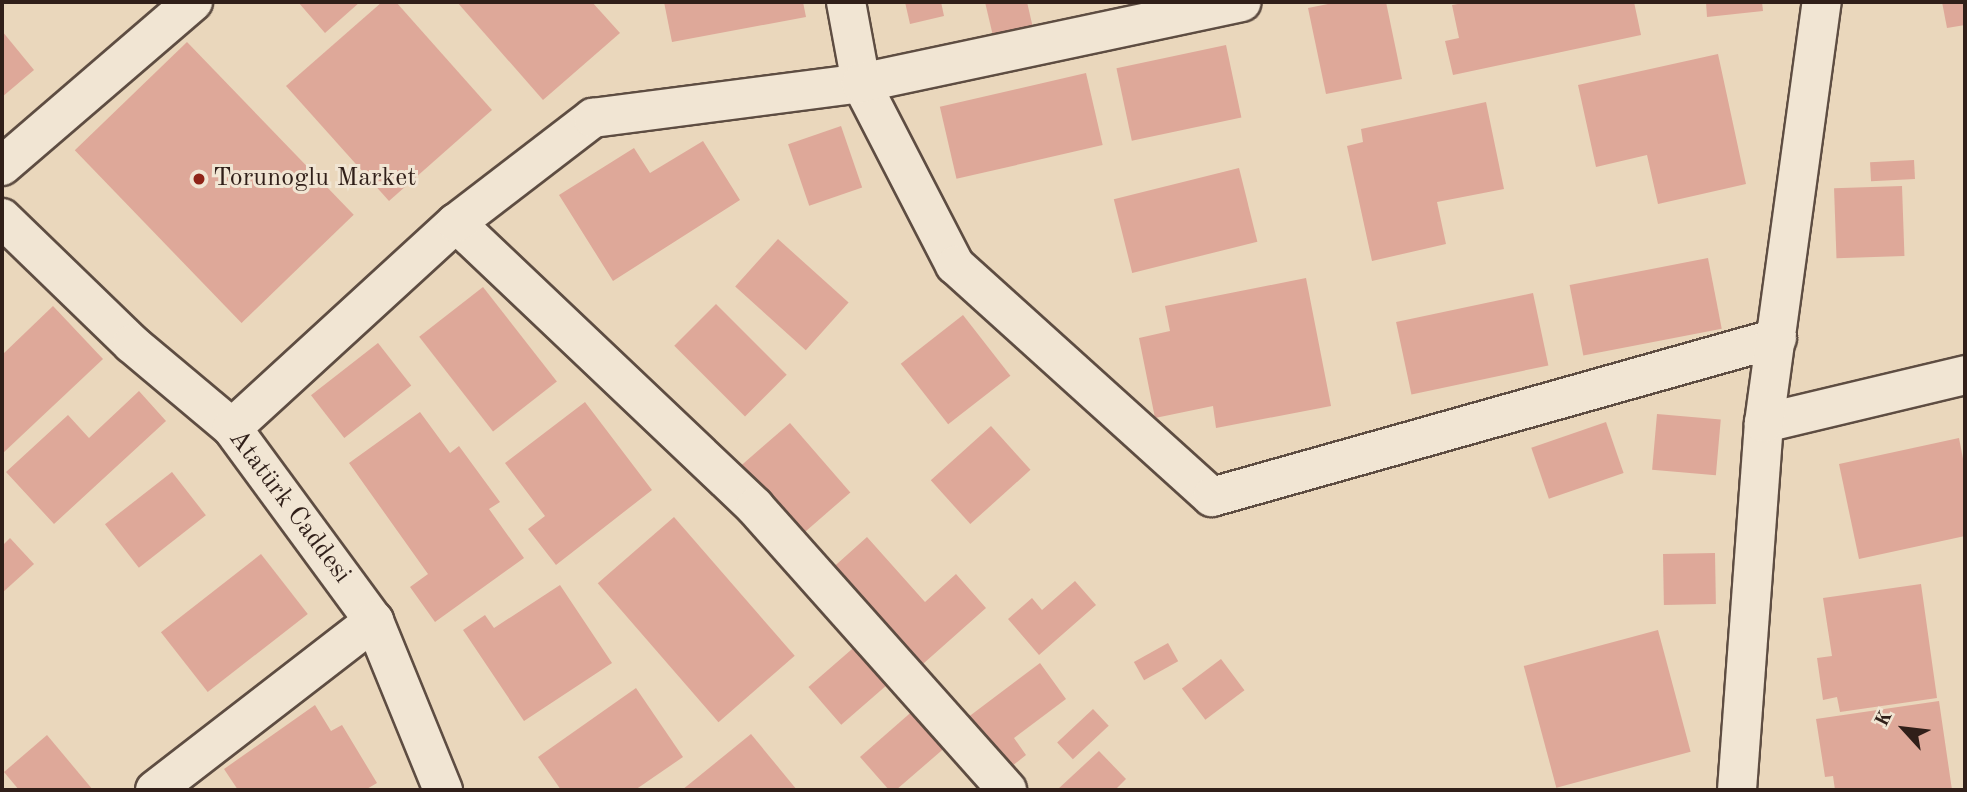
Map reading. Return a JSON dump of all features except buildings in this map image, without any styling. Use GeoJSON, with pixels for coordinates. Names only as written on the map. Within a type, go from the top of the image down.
{"type":"FeatureCollection","features":[{"type":"Feature","properties":{"kind":"street"},"geometry":{"type":"LineString","coordinates":[[2,166],[193,2]]}},
{"type":"Feature","properties":{"kind":"street"},"geometry":{"type":"LineString","coordinates":[[846,2],[861,83],[955,265],[1212,497],[1777,338]]}},
{"type":"Feature","properties":{"kind":"street"},"geometry":{"type":"LineString","coordinates":[[232,428],[456,223],[593,118],[861,83],[1241,2]]}},
{"type":"Feature","properties":{"kind":"street"},"geometry":{"type":"LineString","coordinates":[[1737,790],[1764,423],[1822,2]]}},
{"type":"Feature","properties":{"kind":"street","name":"Atatürk Caddesi"},"geometry":{"type":"LineString","coordinates":[[2,218],[132,344],[232,428],[374,621],[443,790]]}},
{"type":"Feature","properties":{"kind":"street"},"geometry":{"type":"LineString","coordinates":[[456,223],[755,507],[1007,790]]}},
{"type":"Feature","properties":{"kind":"street"},"geometry":{"type":"LineString","coordinates":[[1764,423],[1965,375]]}},
{"type":"Feature","properties":{"kind":"street"},"geometry":{"type":"LineString","coordinates":[[155,790],[374,621]]}},
{"type":"Feature","properties":{"kind":"place","name":"Torunoglu Market"},"geometry":{"type":"Point","coordinates":[199,179]}}]}
